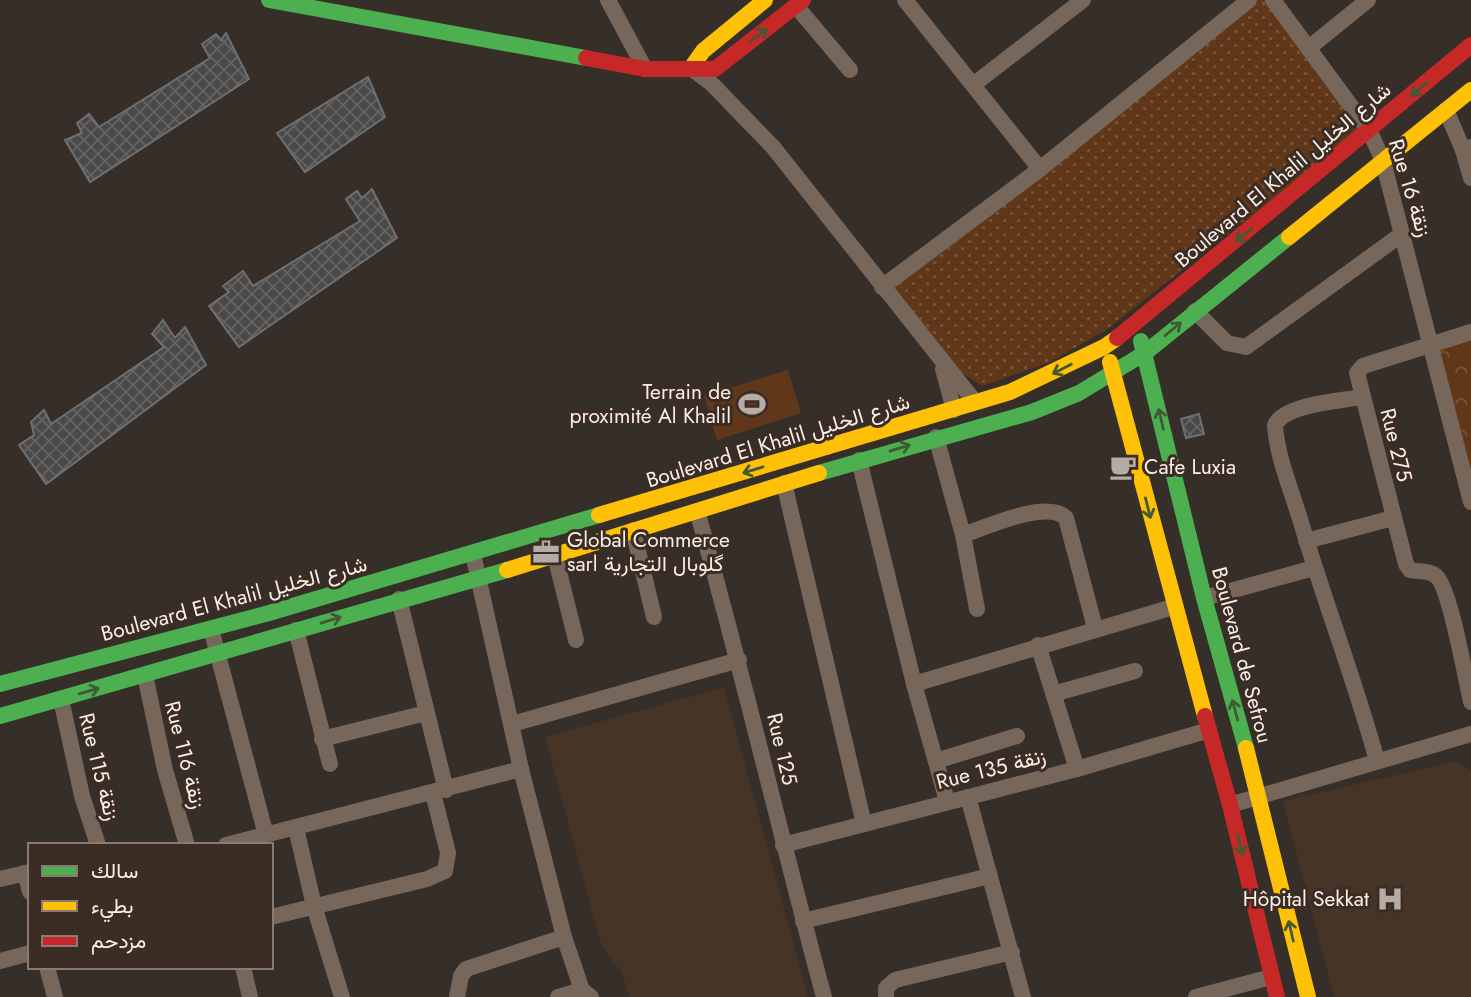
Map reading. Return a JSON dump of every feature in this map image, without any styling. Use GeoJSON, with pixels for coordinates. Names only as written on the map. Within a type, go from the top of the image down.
{"type":"FeatureCollection","features":[{"type":"Feature","properties":{"kind":"street"},"geometry":{"type":"LineString","coordinates":[[608,0],[645,69]]}},
{"type":"Feature","properties":{"kind":"street"},"geometry":{"type":"LineString","coordinates":[[691,68],[703,51],[765,0]]}},
{"type":"Feature","properties":{"kind":"street"},"geometry":{"type":"LineString","coordinates":[[905,0],[1040,169]]}},
{"type":"Feature","properties":{"kind":"street"},"geometry":{"type":"LineString","coordinates":[[973,85],[1083,0]]}},
{"type":"Feature","properties":{"kind":"street"},"geometry":{"type":"LineString","coordinates":[[882,287],[1040,169],[1249,0]]}},
{"type":"Feature","properties":{"kind":"street","name":"Rue 16 زنقة"},"geometry":{"type":"LineString","coordinates":[[1273,0],[1370,132],[1383,161],[1432,342],[1471,502]]}},
{"type":"Feature","properties":{"kind":"street"},"geometry":{"type":"LineString","coordinates":[[1310,47],[1367,0]]}},
{"type":"Feature","properties":{"kind":"street"},"geometry":{"type":"LineString","coordinates":[[277,1],[645,69],[715,69],[799,3],[850,70]]}},
{"type":"Feature","properties":{"kind":"street","name":"Boulevard El Khalil شارع الخليل"},"geometry":{"type":"LineString","coordinates":[[3,683],[211,629],[473,554],[1010,392],[1104,348],[1370,132],[1471,45]]}},
{"type":"Feature","properties":{"kind":"street"},"geometry":{"type":"LineString","coordinates":[[691,68],[711,83],[773,147],[939,360],[975,402]]}},
{"type":"Feature","properties":{"kind":"street","name":"Boulevard El Khalil شارع الخليل"},"geometry":{"type":"LineString","coordinates":[[8,714],[555,556],[859,460],[1032,412],[1115,374],[1145,353],[1471,90]]}},
{"type":"Feature","properties":{"kind":"street"},"geometry":{"type":"LineString","coordinates":[[1446,110],[1467,148],[1471,177]]}},
{"type":"Feature","properties":{"kind":"street"},"geometry":{"type":"LineString","coordinates":[[1195,311],[1227,343],[1246,348],[1402,234]]}},
{"type":"Feature","properties":{"kind":"street","name":"Boulevard de Sefrou"},"geometry":{"type":"LineString","coordinates":[[1135,324],[1145,353],[1204,598],[1259,796],[1304,996]]}},
{"type":"Feature","properties":{"kind":"street"},"geometry":{"type":"LineString","coordinates":[[1432,342],[1471,332]]}},
{"type":"Feature","properties":{"kind":"street","name":"Rue 275"},"geometry":{"type":"LineString","coordinates":[[1432,342],[1371,364],[1357,373],[1400,543],[1410,570],[1430,573],[1439,579],[1449,605],[1471,702]]}},
{"type":"Feature","properties":{"kind":"street"},"geometry":{"type":"LineString","coordinates":[[1104,348],[1115,374],[1173,607],[1230,804],[1277,997]]}},
{"type":"Feature","properties":{"kind":"street"},"geometry":{"type":"LineString","coordinates":[[939,360],[954,410]]}},
{"type":"Feature","properties":{"kind":"street"},"geometry":{"type":"LineString","coordinates":[[1362,397],[1297,409],[1283,415],[1275,425],[1280,453],[1314,568],[1363,710],[1377,761]]}},
{"type":"Feature","properties":{"kind":"street"},"geometry":{"type":"LineString","coordinates":[[936,437],[963,535],[977,609]]}},
{"type":"Feature","properties":{"kind":"street"},"geometry":{"type":"LineString","coordinates":[[859,460],[947,801]]}},
{"type":"Feature","properties":{"kind":"street"},"geometry":{"type":"LineString","coordinates":[[784,483],[864,824]]}},
{"type":"Feature","properties":{"kind":"street"},"geometry":{"type":"LineString","coordinates":[[963,535],[1045,510],[1055,510],[1066,518],[1095,628]]}},
{"type":"Feature","properties":{"kind":"street","name":"Rue 125"},"geometry":{"type":"LineString","coordinates":[[697,511],[739,660],[783,845],[824,997]]}},
{"type":"Feature","properties":{"kind":"street"},"geometry":{"type":"LineString","coordinates":[[1306,541],[1393,518]]}},
{"type":"Feature","properties":{"kind":"street"},"geometry":{"type":"LineString","coordinates":[[633,530],[654,617]]}},
{"type":"Feature","properties":{"kind":"street"},"geometry":{"type":"LineString","coordinates":[[473,554],[521,769],[564,937],[587,994],[558,997]]}},
{"type":"Feature","properties":{"kind":"street"},"geometry":{"type":"LineString","coordinates":[[555,556],[576,640]]}},
{"type":"Feature","properties":{"kind":"street"},"geometry":{"type":"LineString","coordinates":[[1204,598],[1314,568]]}},
{"type":"Feature","properties":{"kind":"street"},"geometry":{"type":"LineString","coordinates":[[273,916],[427,879],[445,871],[448,853],[440,791],[426,713],[399,599]]}},
{"type":"Feature","properties":{"kind":"street"},"geometry":{"type":"LineString","coordinates":[[915,684],[1038,645],[1173,607]]}},
{"type":"Feature","properties":{"kind":"street"},"geometry":{"type":"LineString","coordinates":[[211,629],[267,835]]}},
{"type":"Feature","properties":{"kind":"street"},"geometry":{"type":"LineString","coordinates":[[296,630],[330,764]]}},
{"type":"Feature","properties":{"kind":"street"},"geometry":{"type":"LineString","coordinates":[[1038,645],[1077,769]]}},
{"type":"Feature","properties":{"kind":"street"},"geometry":{"type":"LineString","coordinates":[[512,724],[739,660]]}},
{"type":"Feature","properties":{"kind":"street"},"geometry":{"type":"LineString","coordinates":[[1053,694],[1135,671]]}},
{"type":"Feature","properties":{"kind":"street","name":"Rue 116 زنقة"},"geometry":{"type":"LineString","coordinates":[[145,675],[165,770],[186,843]]}},
{"type":"Feature","properties":{"kind":"street"},"geometry":{"type":"LineString","coordinates":[[3,683],[8,714]]}},
{"type":"Feature","properties":{"kind":"street","name":"Rue 115 زنقة"},"geometry":{"type":"LineString","coordinates":[[61,699],[82,796],[97,843]]}},
{"type":"Feature","properties":{"kind":"street"},"geometry":{"type":"LineString","coordinates":[[322,739],[426,713]]}},
{"type":"Feature","properties":{"kind":"street","name":"Rue 135 زنقة"},"geometry":{"type":"LineString","coordinates":[[783,845],[1077,769],[1209,730]]}},
{"type":"Feature","properties":{"kind":"street"},"geometry":{"type":"LineString","coordinates":[[1230,804],[1471,734]]}},
{"type":"Feature","properties":{"kind":"street"},"geometry":{"type":"LineString","coordinates":[[936,761],[1017,736]]}},
{"type":"Feature","properties":{"kind":"street"},"geometry":{"type":"LineString","coordinates":[[234,843],[521,769]]}},
{"type":"Feature","properties":{"kind":"street"},"geometry":{"type":"LineString","coordinates":[[968,797],[1023,997]]}},
{"type":"Feature","properties":{"kind":"street"},"geometry":{"type":"LineString","coordinates":[[296,828],[314,906],[342,997]]}},
{"type":"Feature","properties":{"kind":"street"},"geometry":{"type":"LineString","coordinates":[[0,880],[28,872]]}},
{"type":"Feature","properties":{"kind":"street"},"geometry":{"type":"LineString","coordinates":[[803,921],[990,876]]}},
{"type":"Feature","properties":{"kind":"street"},"geometry":{"type":"LineString","coordinates":[[457,997],[457,986],[466,969],[564,937]]}},
{"type":"Feature","properties":{"kind":"street"},"geometry":{"type":"LineString","coordinates":[[886,997],[886,988],[895,980],[1012,953]]}},
{"type":"Feature","properties":{"kind":"street"},"geometry":{"type":"LineString","coordinates":[[0,961],[28,954]]}},
{"type":"Feature","properties":{"kind":"street"},"geometry":{"type":"LineString","coordinates":[[48,969],[55,997]]}},
{"type":"Feature","properties":{"kind":"street"},"geometry":{"type":"LineString","coordinates":[[243,969],[250,997]]}},
{"type":"Feature","properties":{"kind":"street"},"geometry":{"type":"LineString","coordinates":[[1196,997],[1271,977]]}},
{"type":"Feature","properties":{"kind":"shaded area"},"geometry":{"type":"Polygon","coordinates":[[[724,687],[808,997],[629,997],[622,973],[601,944],[545,737],[724,687]]]}},
{"type":"Feature","properties":{"kind":"shaded area","name":"Hôpital Sekkat"},"geometry":{"type":"Polygon","coordinates":[[[1457,761],[1471,770],[1471,997],[1334,997],[1283,801],[1457,761]]]}},
{"type":"Feature","properties":{"kind":"green space"},"geometry":{"type":"Polygon","coordinates":[[[1255,0],[1271,0],[1365,126],[1106,330],[1050,362],[982,386],[939,358],[885,288],[1255,0]]]}},
{"type":"Feature","properties":{"kind":"green space"},"geometry":{"type":"Polygon","coordinates":[[[1471,333],[1471,499],[1433,342],[1471,333]]]}},
{"type":"Feature","properties":{"kind":"green space","name":"Terrain de proximité Al Khalil"},"geometry":{"type":"Polygon","coordinates":[[[788,370],[801,413],[717,440],[704,396],[788,370]]]}},
{"type":"Feature","properties":{"kind":"building"},"geometry":{"type":"Polygon","coordinates":[[[226,33],[249,79],[90,182],[65,140],[82,133],[77,123],[89,114],[99,127],[210,58],[202,44],[216,34],[221,40],[226,33]]]}},
{"type":"Feature","properties":{"kind":"building"},"geometry":{"type":"Polygon","coordinates":[[[368,77],[385,117],[305,172],[277,133],[368,77]]]}},
{"type":"Feature","properties":{"kind":"building"},"geometry":{"type":"Polygon","coordinates":[[[372,189],[397,238],[239,347],[209,306],[229,292],[223,286],[243,271],[253,286],[360,221],[346,199],[357,191],[362,198],[372,189]]]}},
{"type":"Feature","properties":{"kind":"building"},"geometry":{"type":"Polygon","coordinates":[[[163,320],[175,338],[185,327],[206,365],[46,484],[19,445],[34,435],[31,422],[44,410],[51,424],[164,347],[152,334],[163,320]]]}},
{"type":"Feature","properties":{"kind":"building"},"geometry":{"type":"Polygon","coordinates":[[[1199,414],[1204,434],[1186,438],[1181,419],[1199,414]]]}},
{"type":"Feature","properties":{"kind":"traffic: fast"},"geometry":{"type":"LineString","coordinates":[[269,0],[586,58]]}},
{"type":"Feature","properties":{"kind":"traffic: fast"},"geometry":{"type":"LineString","coordinates":[[819,473],[1032,412],[1079,393],[1145,353],[1289,237]]}},
{"type":"Feature","properties":{"kind":"traffic: fast"},"geometry":{"type":"LineString","coordinates":[[1141,341],[1204,598],[1246,748]]}},
{"type":"Feature","properties":{"kind":"traffic: fast"},"geometry":{"type":"LineString","coordinates":[[0,684],[269,613],[599,515]]}},
{"type":"Feature","properties":{"kind":"traffic: fast"},"geometry":{"type":"LineString","coordinates":[[0,716],[507,570]]}},
{"type":"Feature","properties":{"kind":"traffic: slow"},"geometry":{"type":"LineString","coordinates":[[691,68],[703,51],[765,0]]}},
{"type":"Feature","properties":{"kind":"traffic: slow"},"geometry":{"type":"LineString","coordinates":[[1289,237],[1471,90]]}},
{"type":"Feature","properties":{"kind":"traffic: slow"},"geometry":{"type":"LineString","coordinates":[[599,515],[1010,392],[1104,347],[1117,338]]}},
{"type":"Feature","properties":{"kind":"traffic: slow"},"geometry":{"type":"LineString","coordinates":[[1110,362],[1205,716]]}},
{"type":"Feature","properties":{"kind":"traffic: slow"},"geometry":{"type":"LineString","coordinates":[[507,570],[819,473]]}},
{"type":"Feature","properties":{"kind":"traffic: slow"},"geometry":{"type":"LineString","coordinates":[[1246,748],[1308,997]]}},
{"type":"Feature","properties":{"kind":"traffic: jam"},"geometry":{"type":"LineString","coordinates":[[586,58],[645,69],[715,69],[803,0]]}},
{"type":"Feature","properties":{"kind":"traffic: jam"},"geometry":{"type":"LineString","coordinates":[[1117,338],[1471,45]]}},
{"type":"Feature","properties":{"kind":"traffic: jam"},"geometry":{"type":"LineString","coordinates":[[1205,716],[1230,805],[1277,997]]}},
{"type":"Feature","properties":{"kind":"place","name":"Terrain de proximité Al Khalil"},"geometry":{"type":"Point","coordinates":[752,404]}},
{"type":"Feature","properties":{"kind":"place","name":"Cafe Luxia"},"geometry":{"type":"Point","coordinates":[1123,467]}},
{"type":"Feature","properties":{"kind":"place","name":"Global Commerce sarl گلوبال التجارية"},"geometry":{"type":"Point","coordinates":[546,552]}},
{"type":"Feature","properties":{"kind":"place","name":"Hôpital Sekkat"},"geometry":{"type":"Point","coordinates":[1390,899]}}]}
